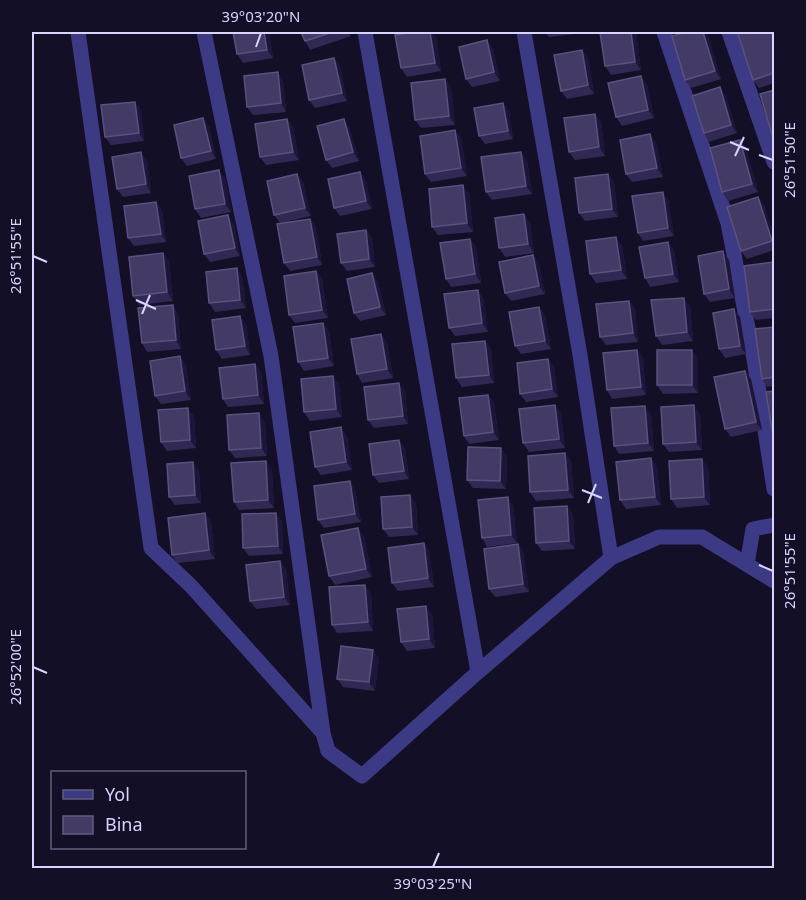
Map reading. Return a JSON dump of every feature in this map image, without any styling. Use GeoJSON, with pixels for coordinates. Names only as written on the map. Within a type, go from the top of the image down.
{"type":"FeatureCollection","features":[{"type":"Feature","properties":{"kind":"street"},"geometry":{"type":"LineString","coordinates":[[78,32],[151,548],[191,586],[323,733]]}},
{"type":"Feature","properties":{"kind":"street"},"geometry":{"type":"LineString","coordinates":[[204,32],[271,356],[323,733],[328,751],[363,776],[478,672],[611,558],[659,537],[702,537],[774,581]]}},
{"type":"Feature","properties":{"kind":"street"},"geometry":{"type":"LineString","coordinates":[[365,32],[478,672]]}},
{"type":"Feature","properties":{"kind":"street"},"geometry":{"type":"LineString","coordinates":[[524,32],[580,355],[611,558]]}},
{"type":"Feature","properties":{"kind":"street"},"geometry":{"type":"LineString","coordinates":[[664,32],[728,223],[754,359],[774,489]]}},
{"type":"Feature","properties":{"kind":"street"},"geometry":{"type":"LineString","coordinates":[[729,32],[774,162]]}},
{"type":"Feature","properties":{"kind":"street"},"geometry":{"type":"LineString","coordinates":[[747,564],[753,529],[774,525]]}},
{"type":"Feature","properties":{"kind":"building"},"geometry":{"type":"Polygon","coordinates":[[[233,32],[264,32],[267,50],[237,54],[233,32]]]}},
{"type":"Feature","properties":{"kind":"building"},"geometry":{"type":"Polygon","coordinates":[[[301,32],[333,32],[305,41],[301,32]]]}},
{"type":"Feature","properties":{"kind":"building"},"geometry":{"type":"Polygon","coordinates":[[[430,32],[435,63],[401,68],[395,35],[430,32]]]}},
{"type":"Feature","properties":{"kind":"building"},"geometry":{"type":"Polygon","coordinates":[[[600,32],[631,32],[635,62],[605,66],[600,32]]]}},
{"type":"Feature","properties":{"kind":"building"},"geometry":{"type":"Polygon","coordinates":[[[687,32],[703,32],[715,71],[685,80],[672,36],[687,32]]]}},
{"type":"Feature","properties":{"kind":"building"},"geometry":{"type":"Polygon","coordinates":[[[774,32],[774,73],[753,80],[738,34],[774,32]]]}},
{"type":"Feature","properties":{"kind":"building"},"geometry":{"type":"Polygon","coordinates":[[[487,40],[494,72],[466,79],[459,47],[487,40]]]}},
{"type":"Feature","properties":{"kind":"building"},"geometry":{"type":"Polygon","coordinates":[[[582,50],[588,85],[561,91],[554,55],[582,50]]]}},
{"type":"Feature","properties":{"kind":"building"},"geometry":{"type":"Polygon","coordinates":[[[334,58],[342,93],[309,100],[302,65],[334,58]]]}},
{"type":"Feature","properties":{"kind":"building"},"geometry":{"type":"Polygon","coordinates":[[[278,72],[281,103],[247,107],[244,76],[278,72]]]}},
{"type":"Feature","properties":{"kind":"building"},"geometry":{"type":"Polygon","coordinates":[[[641,76],[648,110],[616,117],[608,83],[641,76]]]}},
{"type":"Feature","properties":{"kind":"building"},"geometry":{"type":"Polygon","coordinates":[[[445,79],[449,116],[415,120],[411,83],[445,79]]]}},
{"type":"Feature","properties":{"kind":"building"},"geometry":{"type":"Polygon","coordinates":[[[720,87],[731,125],[704,133],[692,96],[720,87]]]}},
{"type":"Feature","properties":{"kind":"building"},"geometry":{"type":"Polygon","coordinates":[[[774,90],[774,141],[760,94],[774,90]]]}},
{"type":"Feature","properties":{"kind":"building"},"geometry":{"type":"Polygon","coordinates":[[[135,102],[139,133],[105,137],[101,105],[135,102]]]}},
{"type":"Feature","properties":{"kind":"building"},"geometry":{"type":"Polygon","coordinates":[[[503,103],[508,131],[479,136],[474,108],[503,103]]]}},
{"type":"Feature","properties":{"kind":"building"},"geometry":{"type":"Polygon","coordinates":[[[595,114],[599,147],[569,152],[564,118],[595,114]]]}},
{"type":"Feature","properties":{"kind":"building"},"geometry":{"type":"Polygon","coordinates":[[[203,118],[211,151],[181,158],[174,125],[203,118]]]}},
{"type":"Feature","properties":{"kind":"building"},"geometry":{"type":"Polygon","coordinates":[[[287,119],[293,152],[260,157],[255,124],[287,119]]]}},
{"type":"Feature","properties":{"kind":"building"},"geometry":{"type":"Polygon","coordinates":[[[344,119],[353,152],[326,160],[317,126],[344,119]]]}},
{"type":"Feature","properties":{"kind":"building"},"geometry":{"type":"Polygon","coordinates":[[[455,130],[461,168],[425,174],[420,136],[455,130]]]}},
{"type":"Feature","properties":{"kind":"building"},"geometry":{"type":"Polygon","coordinates":[[[650,134],[657,168],[626,174],[620,140],[650,134]]]}},
{"type":"Feature","properties":{"kind":"building"},"geometry":{"type":"Polygon","coordinates":[[[740,140],[752,184],[722,192],[710,148],[740,140]]]}},
{"type":"Feature","properties":{"kind":"building"},"geometry":{"type":"Polygon","coordinates":[[[141,152],[146,184],[117,189],[112,157],[141,152]]]}},
{"type":"Feature","properties":{"kind":"building"},"geometry":{"type":"Polygon","coordinates":[[[521,152],[526,186],[486,192],[481,157],[521,152]]]}},
{"type":"Feature","properties":{"kind":"building"},"geometry":{"type":"Polygon","coordinates":[[[219,170],[225,204],[195,209],[189,176],[219,170]]]}},
{"type":"Feature","properties":{"kind":"building"},"geometry":{"type":"Polygon","coordinates":[[[360,172],[366,201],[334,208],[328,179],[360,172]]]}},
{"type":"Feature","properties":{"kind":"building"},"geometry":{"type":"Polygon","coordinates":[[[297,174],[305,208],[274,215],[267,181],[297,174]]]}},
{"type":"Feature","properties":{"kind":"building"},"geometry":{"type":"Polygon","coordinates":[[[608,174],[612,209],[579,213],[575,178],[608,174]]]}},
{"type":"Feature","properties":{"kind":"building"},"geometry":{"type":"Polygon","coordinates":[[[463,185],[467,223],[432,227],[429,189],[463,185]]]}},
{"type":"Feature","properties":{"kind":"building"},"geometry":{"type":"Polygon","coordinates":[[[663,192],[668,228],[638,233],[632,196],[663,192]]]}},
{"type":"Feature","properties":{"kind":"building"},"geometry":{"type":"Polygon","coordinates":[[[758,197],[772,241],[741,251],[727,207],[758,197]]]}},
{"type":"Feature","properties":{"kind":"building"},"geometry":{"type":"Polygon","coordinates":[[[156,202],[161,234],[128,238],[124,206],[156,202]]]}},
{"type":"Feature","properties":{"kind":"building"},"geometry":{"type":"Polygon","coordinates":[[[524,214],[528,244],[499,248],[495,218],[524,214]]]}},
{"type":"Feature","properties":{"kind":"building"},"geometry":{"type":"Polygon","coordinates":[[[228,215],[235,248],[204,254],[198,221],[228,215]]]}},
{"type":"Feature","properties":{"kind":"building"},"geometry":{"type":"Polygon","coordinates":[[[310,219],[317,257],[284,263],[277,224],[310,219]]]}},
{"type":"Feature","properties":{"kind":"building"},"geometry":{"type":"Polygon","coordinates":[[[366,230],[369,259],[341,263],[337,234],[366,230]]]}},
{"type":"Feature","properties":{"kind":"building"},"geometry":{"type":"Polygon","coordinates":[[[616,237],[621,270],[590,274],[586,241],[616,237]]]}},
{"type":"Feature","properties":{"kind":"building"},"geometry":{"type":"Polygon","coordinates":[[[470,239],[475,274],[446,279],[440,243],[470,239]]]}},
{"type":"Feature","properties":{"kind":"building"},"geometry":{"type":"Polygon","coordinates":[[[668,242],[673,274],[645,278],[639,247],[668,242]]]}},
{"type":"Feature","properties":{"kind":"building"},"geometry":{"type":"Polygon","coordinates":[[[723,251],[729,289],[704,294],[698,256],[723,251]]]}},
{"type":"Feature","properties":{"kind":"building"},"geometry":{"type":"Polygon","coordinates":[[[163,253],[167,292],[133,296],[129,257],[163,253]]]}},
{"type":"Feature","properties":{"kind":"building"},"geometry":{"type":"Polygon","coordinates":[[[533,255],[539,286],[505,293],[499,262],[533,255]]]}},
{"type":"Feature","properties":{"kind":"building"},"geometry":{"type":"Polygon","coordinates":[[[774,262],[774,309],[750,312],[744,266],[774,262]]]}},
{"type":"Feature","properties":{"kind":"building"},"geometry":{"type":"Polygon","coordinates":[[[237,268],[240,300],[209,303],[206,272],[237,268]]]}},
{"type":"Feature","properties":{"kind":"building"},"geometry":{"type":"Polygon","coordinates":[[[316,271],[322,310],[289,315],[284,276],[316,271]]]}},
{"type":"Feature","properties":{"kind":"building"},"geometry":{"type":"Polygon","coordinates":[[[372,273],[380,307],[354,313],[347,279],[372,273]]]}},
{"type":"Feature","properties":{"kind":"building"},"geometry":{"type":"Polygon","coordinates":[[[478,290],[482,323],[449,328],[444,294],[478,290]]]}},
{"type":"Feature","properties":{"kind":"building"},"geometry":{"type":"Polygon","coordinates":[[[684,298],[687,332],[656,336],[651,300],[684,298]]]}},
{"type":"Feature","properties":{"kind":"building"},"geometry":{"type":"Polygon","coordinates":[[[629,301],[633,333],[600,337],[596,304],[629,301]]]}},
{"type":"Feature","properties":{"kind":"building"},"geometry":{"type":"Polygon","coordinates":[[[173,305],[176,340],[142,343],[138,308],[173,305]]]}},
{"type":"Feature","properties":{"kind":"building"},"geometry":{"type":"Polygon","coordinates":[[[539,307],[545,341],[515,346],[509,312],[539,307]]]}},
{"type":"Feature","properties":{"kind":"building"},"geometry":{"type":"Polygon","coordinates":[[[734,309],[740,346],[719,349],[713,313],[734,309]]]}},
{"type":"Feature","properties":{"kind":"building"},"geometry":{"type":"Polygon","coordinates":[[[240,316],[245,346],[216,350],[212,320],[240,316]]]}},
{"type":"Feature","properties":{"kind":"building"},"geometry":{"type":"Polygon","coordinates":[[[323,323],[328,358],[298,362],[293,327],[323,323]]]}},
{"type":"Feature","properties":{"kind":"building"},"geometry":{"type":"Polygon","coordinates":[[[774,327],[774,377],[762,379],[755,329],[774,327]]]}},
{"type":"Feature","properties":{"kind":"building"},"geometry":{"type":"Polygon","coordinates":[[[381,334],[387,369],[357,374],[351,339],[381,334]]]}},
{"type":"Feature","properties":{"kind":"building"},"geometry":{"type":"Polygon","coordinates":[[[485,341],[489,375],[456,378],[452,344],[485,341]]]}},
{"type":"Feature","properties":{"kind":"building"},"geometry":{"type":"Polygon","coordinates":[[[637,350],[641,387],[607,390],[603,353],[637,350]]]}},
{"type":"Feature","properties":{"kind":"building"},"geometry":{"type":"Polygon","coordinates":[[[657,350],[692,350],[692,385],[657,385],[657,350]]]}},
{"type":"Feature","properties":{"kind":"building"},"geometry":{"type":"Polygon","coordinates":[[[180,356],[185,391],[155,396],[150,361],[180,356]]]}},
{"type":"Feature","properties":{"kind":"building"},"geometry":{"type":"Polygon","coordinates":[[[548,359],[552,389],[520,394],[517,363],[548,359]]]}},
{"type":"Feature","properties":{"kind":"building"},"geometry":{"type":"Polygon","coordinates":[[[255,364],[258,395],[223,399],[219,368],[255,364]]]}},
{"type":"Feature","properties":{"kind":"building"},"geometry":{"type":"Polygon","coordinates":[[[745,371],[756,422],[725,429],[714,377],[745,371]]]}},
{"type":"Feature","properties":{"kind":"building"},"geometry":{"type":"Polygon","coordinates":[[[333,376],[336,409],[304,412],[301,379],[333,376]]]}},
{"type":"Feature","properties":{"kind":"building"},"geometry":{"type":"Polygon","coordinates":[[[399,383],[403,416],[368,420],[364,387],[399,383]]]}},
{"type":"Feature","properties":{"kind":"building"},"geometry":{"type":"Polygon","coordinates":[[[774,391],[774,443],[766,392],[774,391]]]}},
{"type":"Feature","properties":{"kind":"building"},"geometry":{"type":"Polygon","coordinates":[[[488,395],[493,432],[464,436],[459,398],[488,395]]]}},
{"type":"Feature","properties":{"kind":"building"},"geometry":{"type":"Polygon","coordinates":[[[555,405],[559,439],[523,443],[519,409],[555,405]]]}},
{"type":"Feature","properties":{"kind":"building"},"geometry":{"type":"Polygon","coordinates":[[[694,405],[696,442],[663,444],[661,407],[694,405]]]}},
{"type":"Feature","properties":{"kind":"building"},"geometry":{"type":"Polygon","coordinates":[[[645,406],[648,443],[614,446],[611,408],[645,406]]]}},
{"type":"Feature","properties":{"kind":"building"},"geometry":{"type":"Polygon","coordinates":[[[188,408],[190,440],[161,442],[158,410],[188,408]]]}},
{"type":"Feature","properties":{"kind":"building"},"geometry":{"type":"Polygon","coordinates":[[[259,413],[261,448],[229,450],[227,415],[259,413]]]}},
{"type":"Feature","properties":{"kind":"building"},"geometry":{"type":"Polygon","coordinates":[[[341,427],[346,462],[315,467],[310,432],[341,427]]]}},
{"type":"Feature","properties":{"kind":"building"},"geometry":{"type":"Polygon","coordinates":[[[399,440],[404,471],[373,475],[369,444],[399,440]]]}},
{"type":"Feature","properties":{"kind":"building"},"geometry":{"type":"Polygon","coordinates":[[[468,447],[501,448],[500,481],[467,480],[468,447]]]}},
{"type":"Feature","properties":{"kind":"building"},"geometry":{"type":"Polygon","coordinates":[[[565,453],[568,490],[530,492],[528,456],[565,453]]]}},
{"type":"Feature","properties":{"kind":"building"},"geometry":{"type":"Polygon","coordinates":[[[651,458],[655,497],[620,500],[616,462],[651,458]]]}},
{"type":"Feature","properties":{"kind":"building"},"geometry":{"type":"Polygon","coordinates":[[[702,459],[704,497],[671,499],[669,461],[702,459]]]}},
{"type":"Feature","properties":{"kind":"building"},"geometry":{"type":"Polygon","coordinates":[[[266,461],[268,500],[234,502],[231,463],[266,461]]]}},
{"type":"Feature","properties":{"kind":"building"},"geometry":{"type":"Polygon","coordinates":[[[193,462],[195,495],[169,497],[167,464],[193,462]]]}},
{"type":"Feature","properties":{"kind":"building"},"geometry":{"type":"Polygon","coordinates":[[[350,481],[355,514],[318,520],[314,486],[350,481]]]}},
{"type":"Feature","properties":{"kind":"building"},"geometry":{"type":"Polygon","coordinates":[[[410,495],[412,527],[383,529],[381,497],[410,495]]]}},
{"type":"Feature","properties":{"kind":"building"},"geometry":{"type":"Polygon","coordinates":[[[508,497],[511,535],[482,538],[478,500],[508,497]]]}},
{"type":"Feature","properties":{"kind":"building"},"geometry":{"type":"Polygon","coordinates":[[[567,506],[569,541],[536,543],[534,508],[567,506]]]}},
{"type":"Feature","properties":{"kind":"building"},"geometry":{"type":"Polygon","coordinates":[[[205,513],[209,550],[172,555],[168,518],[205,513]]]}},
{"type":"Feature","properties":{"kind":"building"},"geometry":{"type":"Polygon","coordinates":[[[276,513],[278,546],[243,548],[242,514],[276,513]]]}},
{"type":"Feature","properties":{"kind":"building"},"geometry":{"type":"Polygon","coordinates":[[[358,528],[366,569],[329,576],[321,535],[358,528]]]}},
{"type":"Feature","properties":{"kind":"building"},"geometry":{"type":"Polygon","coordinates":[[[424,543],[428,578],[392,583],[388,548],[424,543]]]}},
{"type":"Feature","properties":{"kind":"building"},"geometry":{"type":"Polygon","coordinates":[[[518,544],[523,584],[489,589],[484,549],[518,544]]]}},
{"type":"Feature","properties":{"kind":"building"},"geometry":{"type":"Polygon","coordinates":[[[280,561],[284,597],[250,601],[246,565],[280,561]]]}},
{"type":"Feature","properties":{"kind":"building"},"geometry":{"type":"Polygon","coordinates":[[[365,585],[368,622],[332,625],[329,587],[365,585]]]}},
{"type":"Feature","properties":{"kind":"building"},"geometry":{"type":"Polygon","coordinates":[[[426,606],[429,639],[401,642],[397,609],[426,606]]]}},
{"type":"Feature","properties":{"kind":"building"},"geometry":{"type":"Polygon","coordinates":[[[341,646],[373,650],[369,682],[337,679],[341,646]]]}}]}
